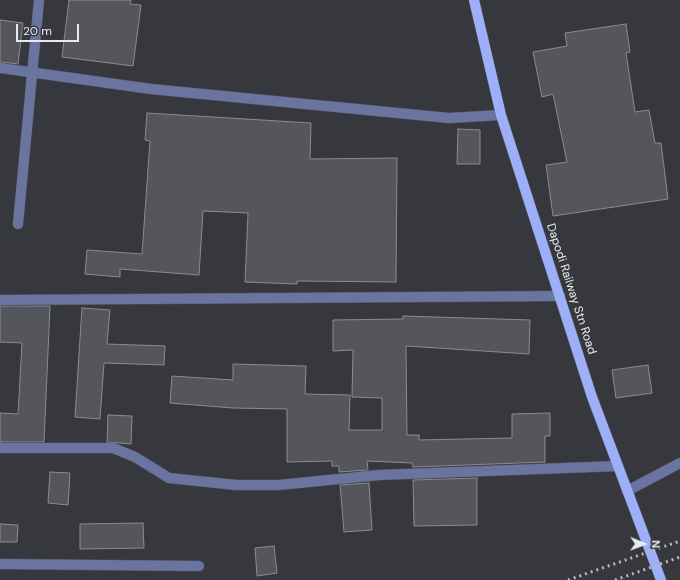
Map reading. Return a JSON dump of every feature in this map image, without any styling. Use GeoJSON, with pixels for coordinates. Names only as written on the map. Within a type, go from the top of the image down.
{"type":"FeatureCollection","features":[{"type":"Feature","properties":{"kind":"main road","name":"Dapodi Railway Stn Road"},"geometry":{"type":"LineString","coordinates":[[474,0],[501,115],[592,397],[661,580]]}},
{"type":"Feature","properties":{"kind":"street"},"geometry":{"type":"LineString","coordinates":[[18,224],[39,0]]}},
{"type":"Feature","properties":{"kind":"street"},"geometry":{"type":"LineString","coordinates":[[0,68],[151,89],[449,118],[501,115]]}},
{"type":"Feature","properties":{"kind":"street"},"geometry":{"type":"LineString","coordinates":[[0,300],[560,296]]}},
{"type":"Feature","properties":{"kind":"street"},"geometry":{"type":"LineString","coordinates":[[0,448],[112,448],[136,457],[169,478],[236,485],[279,485],[379,475],[618,466]]}},
{"type":"Feature","properties":{"kind":"street"},"geometry":{"type":"LineString","coordinates":[[627,491],[680,463]]}},
{"type":"Feature","properties":{"kind":"street"},"geometry":{"type":"LineString","coordinates":[[0,564],[199,566]]}},
{"type":"Feature","properties":{"kind":"building"},"geometry":{"type":"Polygon","coordinates":[[[69,0],[131,0],[130,4],[141,5],[133,66],[62,57],[69,0]]]}},
{"type":"Feature","properties":{"kind":"building"},"geometry":{"type":"Polygon","coordinates":[[[0,20],[23,23],[18,64],[0,62],[0,20]]]}},
{"type":"Feature","properties":{"kind":"building"},"geometry":{"type":"Polygon","coordinates":[[[626,24],[630,52],[626,53],[635,112],[649,110],[655,143],[661,143],[668,199],[553,216],[546,165],[567,162],[553,94],[542,97],[533,52],[567,46],[565,33],[626,24]]]}},
{"type":"Feature","properties":{"kind":"building"},"geometry":{"type":"Polygon","coordinates":[[[147,113],[311,123],[310,159],[397,158],[396,282],[297,281],[297,284],[245,282],[248,213],[203,211],[199,275],[120,269],[120,277],[85,274],[87,250],[142,254],[150,141],[145,140],[147,113]]]}},
{"type":"Feature","properties":{"kind":"building"},"geometry":{"type":"Polygon","coordinates":[[[458,129],[480,130],[480,164],[457,164],[458,129]]]}},
{"type":"Feature","properties":{"kind":"building"},"geometry":{"type":"Polygon","coordinates":[[[0,306],[50,306],[44,442],[0,442],[0,413],[18,414],[22,343],[0,342],[0,306]]]}},
{"type":"Feature","properties":{"kind":"building"},"geometry":{"type":"Polygon","coordinates":[[[82,308],[110,310],[107,344],[165,346],[164,365],[104,363],[100,419],[75,417],[82,308]]]}},
{"type":"Feature","properties":{"kind":"building"},"geometry":{"type":"Polygon","coordinates":[[[403,316],[530,320],[529,354],[406,346],[407,435],[419,435],[419,440],[512,438],[512,414],[550,413],[550,436],[545,436],[545,462],[413,467],[412,463],[367,461],[368,470],[339,472],[339,466],[332,466],[332,461],[287,462],[287,409],[233,408],[170,403],[172,376],[233,380],[233,364],[306,366],[305,394],[350,395],[349,430],[382,430],[382,398],[352,397],[353,350],[333,351],[333,320],[403,319],[403,316]]]}},
{"type":"Feature","properties":{"kind":"building"},"geometry":{"type":"Polygon","coordinates":[[[648,365],[652,393],[616,398],[612,370],[648,365]]]}},
{"type":"Feature","properties":{"kind":"building"},"geometry":{"type":"Polygon","coordinates":[[[108,415],[132,416],[131,444],[107,442],[108,415]]]}},
{"type":"Feature","properties":{"kind":"building"},"geometry":{"type":"Polygon","coordinates":[[[50,472],[70,473],[68,505],[48,503],[50,472]]]}},
{"type":"Feature","properties":{"kind":"building"},"geometry":{"type":"Polygon","coordinates":[[[477,478],[477,525],[414,526],[413,480],[477,478]]]}},
{"type":"Feature","properties":{"kind":"building"},"geometry":{"type":"Polygon","coordinates":[[[369,483],[372,530],[344,532],[340,485],[369,483]]]}},
{"type":"Feature","properties":{"kind":"building"},"geometry":{"type":"Polygon","coordinates":[[[143,523],[144,548],[80,549],[80,524],[143,523]]]}},
{"type":"Feature","properties":{"kind":"building"},"geometry":{"type":"Polygon","coordinates":[[[0,524],[18,525],[17,542],[0,542],[0,524]]]}},
{"type":"Feature","properties":{"kind":"building"},"geometry":{"type":"Polygon","coordinates":[[[274,546],[277,573],[257,576],[255,548],[274,546]]]}},
{"type":"Feature","properties":{"kind":"railway"},"geometry":{"type":"LineString","coordinates":[[568,580],[680,541]]}},
{"type":"Feature","properties":{"kind":"railway"},"geometry":{"type":"LineString","coordinates":[[615,580],[680,557]]}}]}
